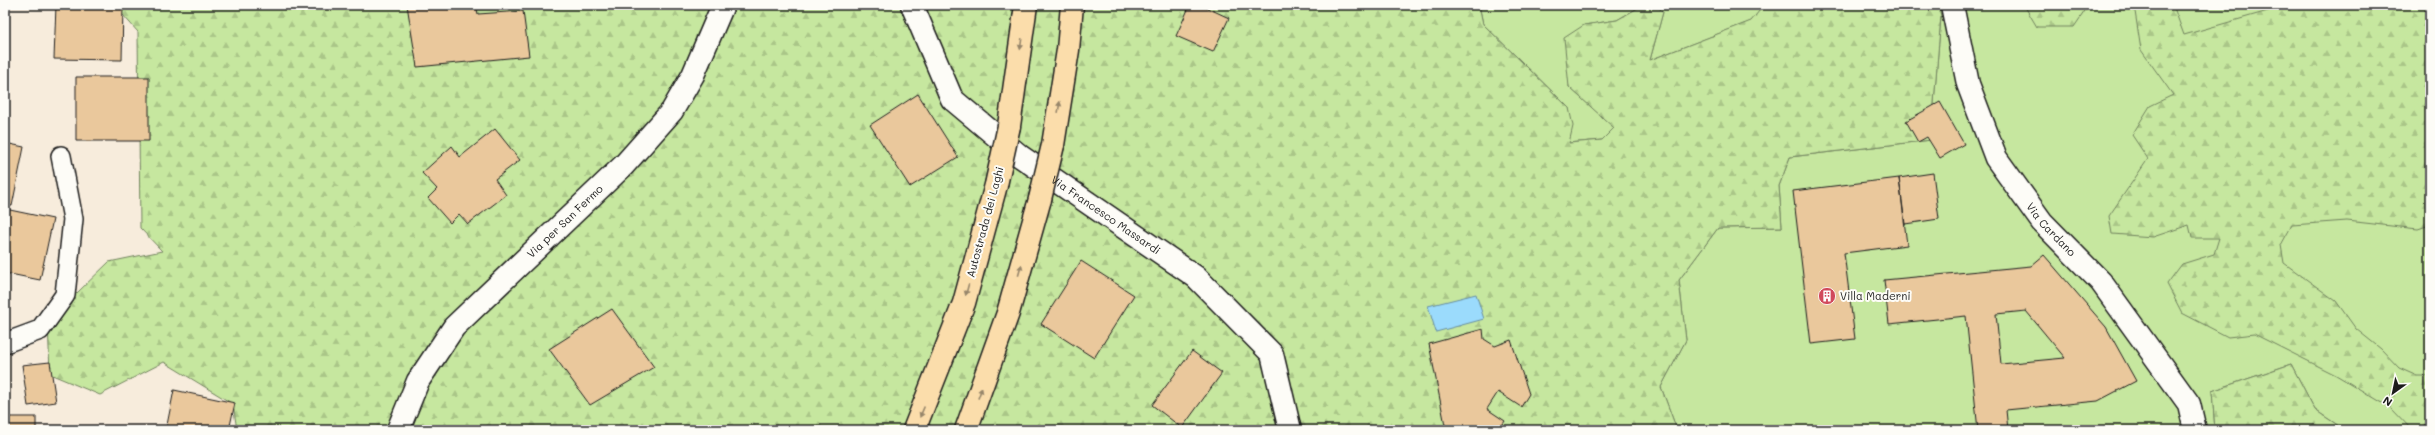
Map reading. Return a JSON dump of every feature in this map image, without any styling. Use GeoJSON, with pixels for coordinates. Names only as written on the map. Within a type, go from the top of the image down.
{"type":"FeatureCollection","features":[{"type":"Feature","properties":{"kind":"highway","name":"Autostrada dei Laghi"},"geometry":{"type":"LineString","coordinates":[[914,430],[964,303],[996,185],[1009,126],[1026,5]]}},
{"type":"Feature","properties":{"kind":"highway"},"geometry":{"type":"LineString","coordinates":[[966,430],[1008,313],[1040,199],[1052,145],[1068,50],[1072,5]]}},
{"type":"Feature","properties":{"kind":"street","name":"Via per San Fermo"},"geometry":{"type":"LineString","coordinates":[[398,430],[418,381],[454,327],[624,166],[672,111],[693,75],[723,5]]}},
{"type":"Feature","properties":{"kind":"street","name":"Via Francesco Massardi"},"geometry":{"type":"LineString","coordinates":[[912,5],[952,99],[1020,156],[1196,277],[1272,354],[1290,430]]}},
{"type":"Feature","properties":{"kind":"street","name":"Via Cardano"},"geometry":{"type":"LineString","coordinates":[[1952,5],[1968,84],[1996,158],[2042,222],[2101,282],[2189,404],[2195,430]]}},
{"type":"Feature","properties":{"kind":"lane"},"geometry":{"type":"LineString","coordinates":[[5,343],[40,330],[65,295],[73,219],[61,156]]}},
{"type":"Feature","properties":{"kind":"green space"},"geometry":{"type":"Polygon","coordinates":[[[114,5],[1479,5],[1483,24],[1569,108],[1573,126],[1569,143],[1602,140],[1614,128],[1569,87],[1564,38],[1584,25],[1617,20],[1643,5],[1656,5],[1663,12],[1650,60],[1751,21],[1764,5],[1938,5],[1941,16],[1931,140],[1790,157],[1779,186],[1782,227],[1718,228],[1679,280],[1686,340],[1661,387],[1677,430],[237,430],[233,404],[164,362],[100,395],[50,374],[48,321],[109,262],[162,251],[140,228],[138,32],[114,5]]]}},
{"type":"Feature","properties":{"kind":"green space"},"geometry":{"type":"Polygon","coordinates":[[[1479,5],[1643,5],[1617,20],[1584,25],[1569,87],[1615,128],[1602,140],[1568,143],[1569,108],[1483,24],[1479,5]]]}},
{"type":"Feature","properties":{"kind":"green space"},"geometry":{"type":"Polygon","coordinates":[[[1656,5],[1764,5],[1752,21],[1650,60],[1663,12],[1656,5]]]}},
{"type":"Feature","properties":{"kind":"green space"},"geometry":{"type":"Polygon","coordinates":[[[1938,5],[2430,5],[2430,430],[2345,430],[2315,410],[2291,364],[2212,391],[2215,430],[1677,430],[1661,387],[1686,340],[1679,280],[1718,228],[1782,227],[1779,186],[1790,157],[1931,140],[1941,16],[1938,5]]]}},
{"type":"Feature","properties":{"kind":"green space"},"geometry":{"type":"Polygon","coordinates":[[[2024,5],[2089,5],[2074,27],[2037,27],[2024,5]]]}},
{"type":"Feature","properties":{"kind":"green space"},"geometry":{"type":"Polygon","coordinates":[[[2134,5],[2173,5],[2184,35],[2289,5],[2387,5],[2394,11],[2396,5],[2430,5],[2430,225],[2418,229],[2347,221],[2292,225],[2281,245],[2284,263],[2336,301],[2356,329],[2381,349],[2399,368],[2417,376],[2430,376],[2430,430],[2412,430],[2391,408],[2336,375],[2254,334],[2228,337],[2182,313],[2167,284],[2182,264],[2214,254],[2219,238],[2192,238],[2189,225],[2153,237],[2112,234],[2109,216],[2148,159],[2132,135],[2150,106],[2173,95],[2141,50],[2134,5]]]}},
{"type":"Feature","properties":{"kind":"green space"},"geometry":{"type":"Polygon","coordinates":[[[2291,364],[2315,410],[2345,430],[2215,430],[2212,391],[2291,364]]]}},
{"type":"Feature","properties":{"kind":"water"},"geometry":{"type":"Polygon","coordinates":[[[1476,294],[1484,319],[1436,332],[1428,306],[1476,294]]]}},
{"type":"Feature","properties":{"kind":"building"},"geometry":{"type":"Polygon","coordinates":[[[56,5],[123,5],[122,60],[54,59],[56,5]]]}},
{"type":"Feature","properties":{"kind":"building"},"geometry":{"type":"Polygon","coordinates":[[[407,5],[476,5],[478,14],[523,11],[529,56],[417,67],[407,5]]]}},
{"type":"Feature","properties":{"kind":"building"},"geometry":{"type":"Polygon","coordinates":[[[1190,5],[1201,5],[1229,18],[1213,52],[1176,36],[1190,5]]]}},
{"type":"Feature","properties":{"kind":"building"},"geometry":{"type":"Polygon","coordinates":[[[76,77],[149,77],[149,141],[76,141],[76,77]]]}},
{"type":"Feature","properties":{"kind":"building"},"geometry":{"type":"Polygon","coordinates":[[[918,94],[958,157],[910,187],[870,125],[918,94]]]}},
{"type":"Feature","properties":{"kind":"building"},"geometry":{"type":"Polygon","coordinates":[[[1940,102],[1964,144],[1940,158],[1927,137],[1918,142],[1906,121],[1940,102]]]}},
{"type":"Feature","properties":{"kind":"building"},"geometry":{"type":"Polygon","coordinates":[[[495,129],[520,160],[495,179],[506,195],[468,224],[459,214],[450,223],[428,198],[437,189],[422,173],[452,146],[460,157],[495,129]]]}},
{"type":"Feature","properties":{"kind":"building"},"geometry":{"type":"Polygon","coordinates":[[[5,143],[24,147],[12,206],[5,205],[5,143]]]}},
{"type":"Feature","properties":{"kind":"building"},"geometry":{"type":"Polygon","coordinates":[[[1933,173],[1939,219],[1905,224],[1899,178],[1933,173]]]}},
{"type":"Feature","properties":{"kind":"building","name":"Villa Maderni"},"geometry":{"type":"Polygon","coordinates":[[[1899,178],[1907,245],[1844,253],[1855,339],[1811,344],[1793,191],[1899,178]]]}},
{"type":"Feature","properties":{"kind":"building"},"geometry":{"type":"Polygon","coordinates":[[[5,209],[53,219],[40,280],[5,273],[5,209]]]}},
{"type":"Feature","properties":{"kind":"building"},"geometry":{"type":"Polygon","coordinates":[[[2044,255],[2106,327],[2136,381],[2098,401],[2006,410],[2008,430],[1978,430],[1966,316],[1889,324],[1884,280],[2031,266],[2044,255]],[[2026,311],[1996,314],[2001,364],[2065,358],[2026,311]]]}},
{"type":"Feature","properties":{"kind":"building"},"geometry":{"type":"Polygon","coordinates":[[[1081,261],[1134,295],[1094,358],[1041,324],[1081,261]]]}},
{"type":"Feature","properties":{"kind":"building"},"geometry":{"type":"Polygon","coordinates":[[[612,309],[654,367],[590,405],[549,349],[612,309]]]}},
{"type":"Feature","properties":{"kind":"building"},"geometry":{"type":"Polygon","coordinates":[[[1483,329],[1484,339],[1495,346],[1511,340],[1529,394],[1521,407],[1498,392],[1487,409],[1505,421],[1499,430],[1446,430],[1429,344],[1483,329]]]}},
{"type":"Feature","properties":{"kind":"building"},"geometry":{"type":"Polygon","coordinates":[[[1192,351],[1222,373],[1182,428],[1152,405],[1192,351]]]}},
{"type":"Feature","properties":{"kind":"building"},"geometry":{"type":"Polygon","coordinates":[[[50,362],[56,402],[28,406],[22,365],[50,362]]]}},
{"type":"Feature","properties":{"kind":"building"},"geometry":{"type":"Polygon","coordinates":[[[174,390],[235,403],[229,430],[166,430],[174,390]]]}},
{"type":"Feature","properties":{"kind":"building"},"geometry":{"type":"Polygon","coordinates":[[[5,417],[36,417],[36,430],[5,430],[5,417]]]}},
{"type":"Feature","properties":{"kind":"place","name":"Villa Maderni"},"geometry":{"type":"Point","coordinates":[1827,296]}}]}
